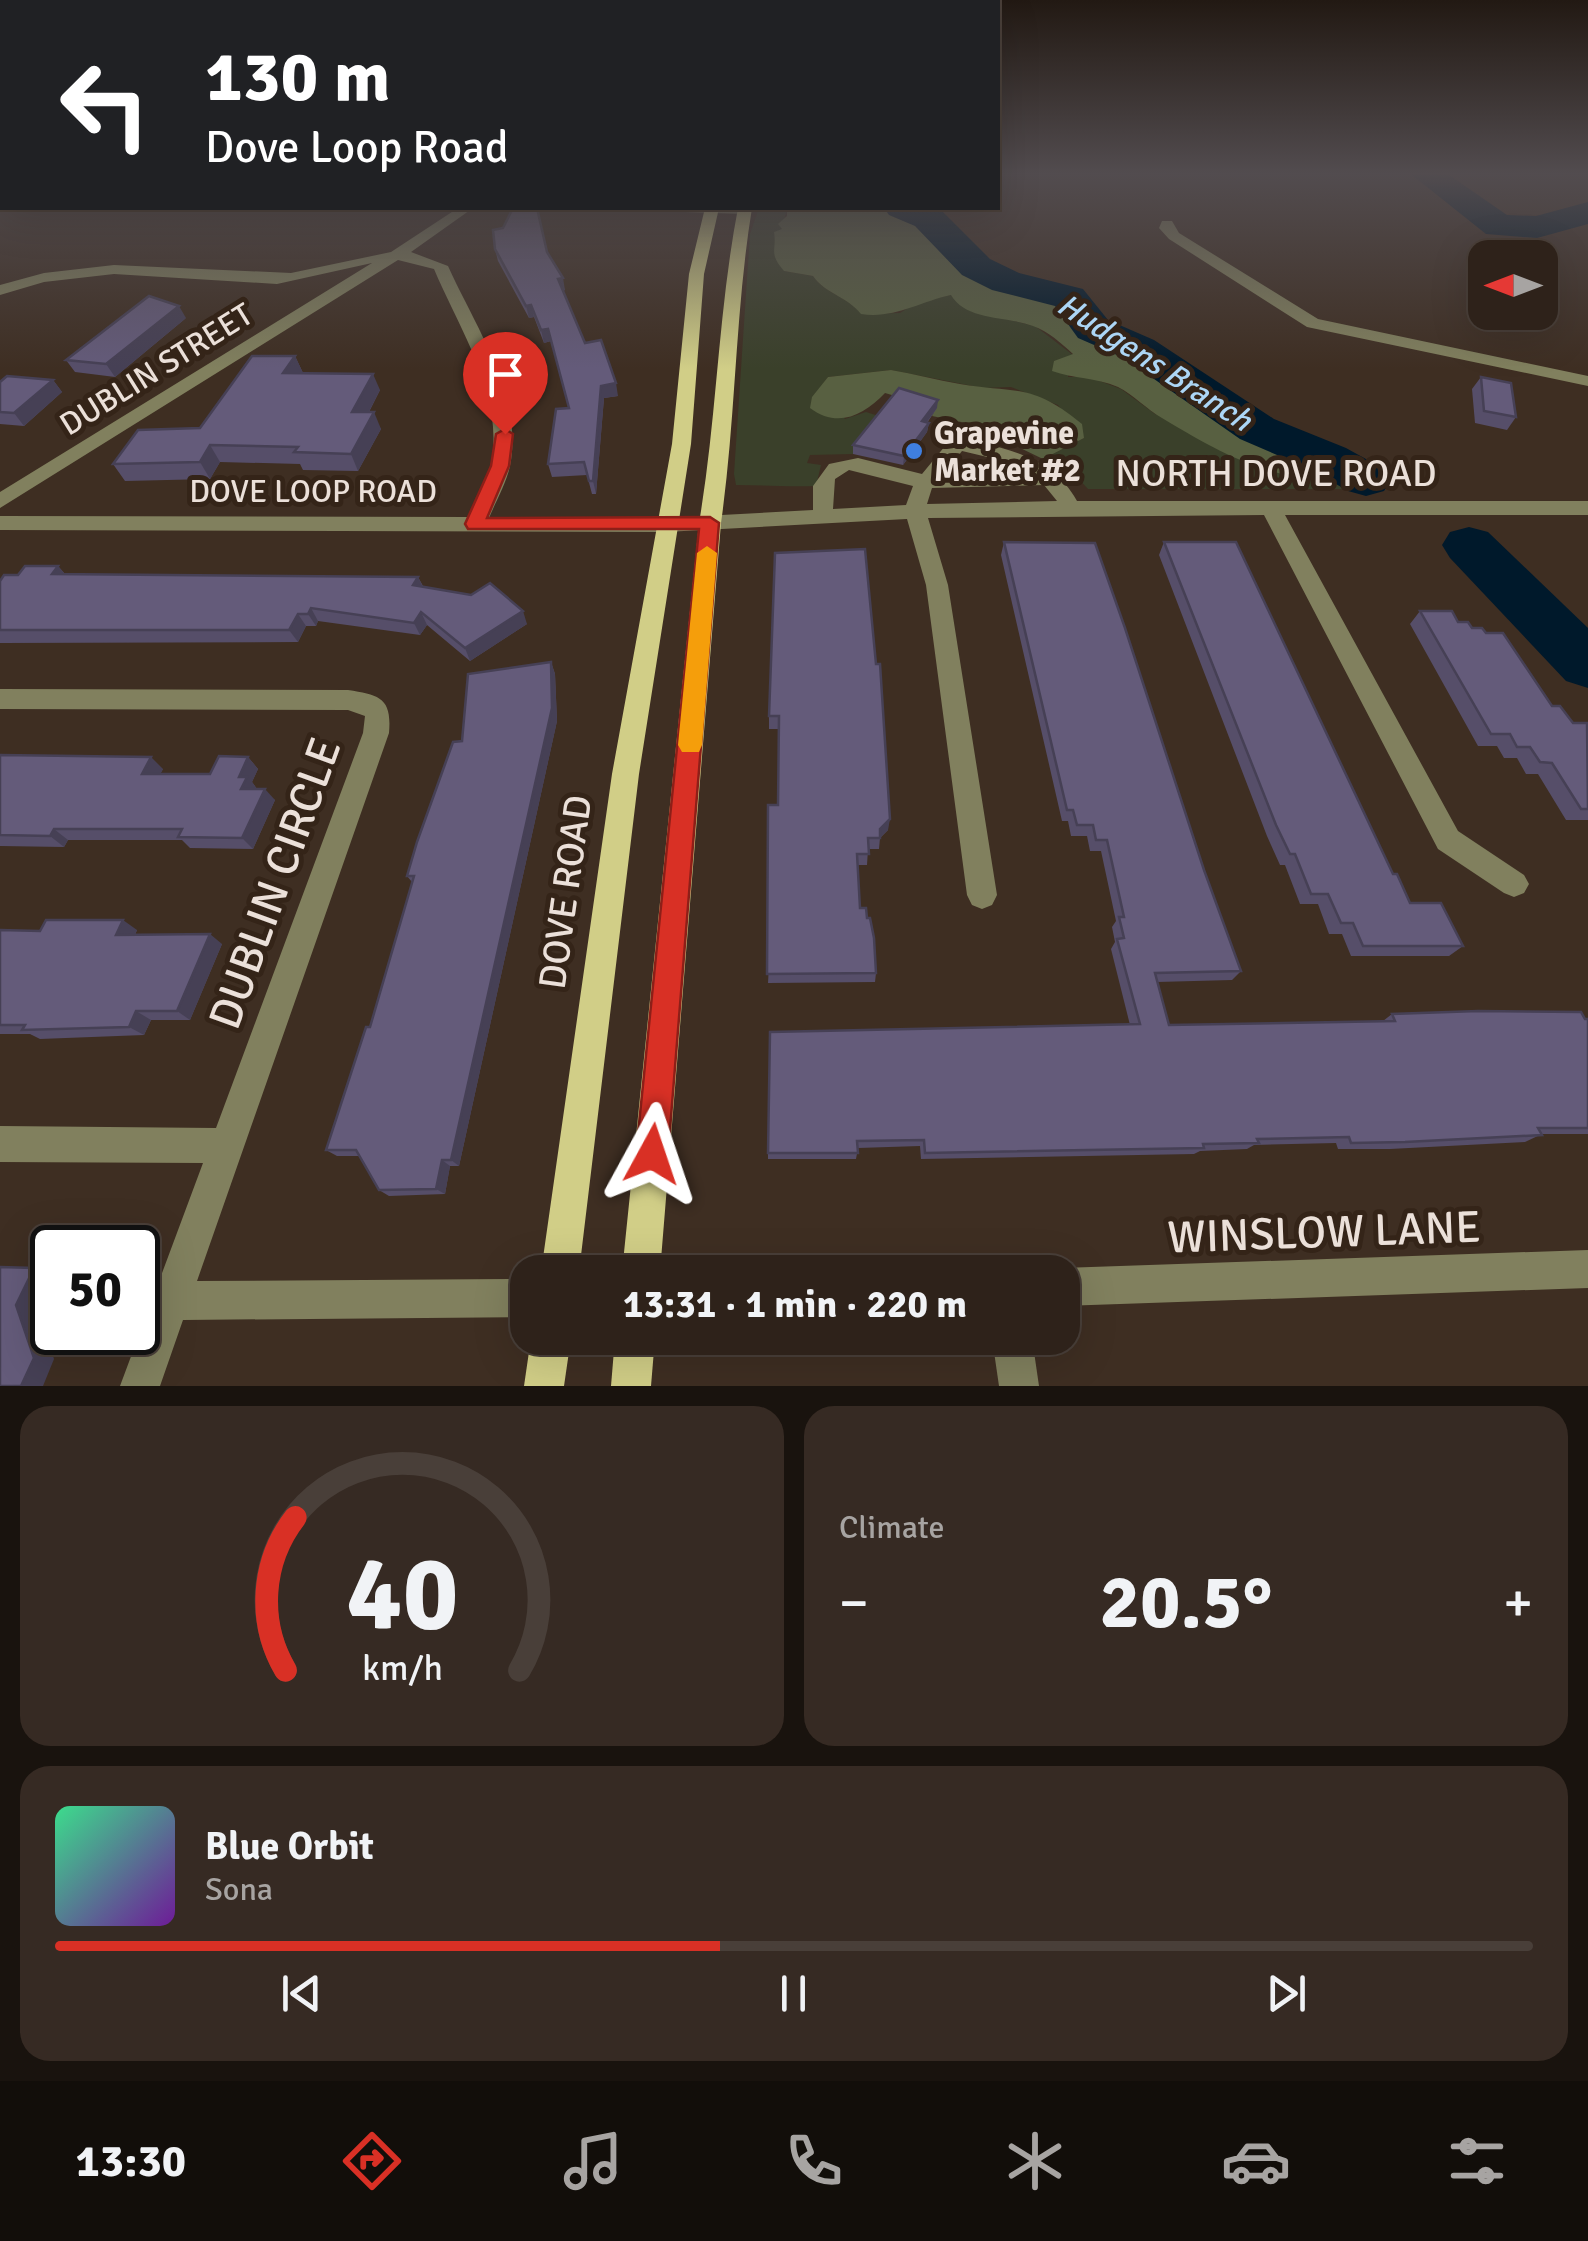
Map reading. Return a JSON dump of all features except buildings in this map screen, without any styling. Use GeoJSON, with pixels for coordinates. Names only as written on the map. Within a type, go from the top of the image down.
{"type":"FeatureCollection","features":[{"type":"Feature","properties":{"kind":"main road"},"geometry":{"type":"LineString","coordinates":[[665,524],[676,477],[695,298],[706,240]]}},
{"type":"Feature","properties":{"kind":"main road"},"geometry":{"type":"LineString","coordinates":[[643,1255],[739,240]]}},
{"type":"Feature","properties":{"kind":"main road","name":"DOVE ROAD"},"geometry":{"type":"LineString","coordinates":[[562,1255],[632,733],[665,524]]}},
{"type":"Feature","properties":{"kind":"main road"},"geometry":{"type":"LineString","coordinates":[[544,1386],[549,1355]]}},
{"type":"Feature","properties":{"kind":"main road"},"geometry":{"type":"LineString","coordinates":[[631,1386],[634,1355]]}},
{"type":"Feature","properties":{"kind":"street","name":"DUBLIN STREET"},"geometry":{"type":"LineString","coordinates":[[0,501],[419,240]]}},
{"type":"Feature","properties":{"kind":"street"},"geometry":{"type":"LineString","coordinates":[[1180,240],[1313,323],[1588,381]]}},
{"type":"Feature","properties":{"kind":"street"},"geometry":{"type":"LineString","coordinates":[[0,290],[34,280],[107,270],[184,271],[240,279],[294,278],[395,256],[418,255],[440,266],[502,406],[505,434],[500,466],[475,524]]}},
{"type":"Feature","properties":{"kind":"street"},"geometry":{"type":"LineString","coordinates":[[294,278],[323,300]]}},
{"type":"Feature","properties":{"kind":"street"},"geometry":{"type":"LineString","coordinates":[[982,895],[937,585],[915,510],[920,490],[956,444],[1025,463],[1062,487],[1070,508]]}},
{"type":"Feature","properties":{"kind":"street"},"geometry":{"type":"LineString","coordinates":[[824,516],[820,489],[827,475],[843,466],[865,464],[897,476],[928,480],[1050,478]]}},
{"type":"Feature","properties":{"kind":"street"},"geometry":{"type":"LineString","coordinates":[[1270,507],[1448,840],[1514,884]]}},
{"type":"Feature","properties":{"kind":"street","name":"NORTH DOVE ROAD"},"geometry":{"type":"LineString","coordinates":[[665,524],[915,510],[1588,508]]}},
{"type":"Feature","properties":{"kind":"street"},"geometry":{"type":"LineString","coordinates":[[0,542],[8,523]]}},
{"type":"Feature","properties":{"kind":"street","name":"DOVE LOOP ROAD"},"geometry":{"type":"LineString","coordinates":[[8,523],[665,524]]}},
{"type":"Feature","properties":{"kind":"street","name":"DUBLIN CIRCLE"},"geometry":{"type":"LineString","coordinates":[[0,699],[348,700],[367,703],[378,712],[376,732],[140,1386]]}},
{"type":"Feature","properties":{"kind":"street"},"geometry":{"type":"LineString","coordinates":[[0,1144],[226,1146]]}},
{"type":"Feature","properties":{"kind":"street","name":"WINSLOW LANE"},"geometry":{"type":"LineString","coordinates":[[1080,1286],[1588,1269]]}},
{"type":"Feature","properties":{"kind":"street"},"geometry":{"type":"LineString","coordinates":[[171,1301],[510,1298]]}},
{"type":"Feature","properties":{"kind":"street"},"geometry":{"type":"LineString","coordinates":[[1014,1355],[1019,1386]]}},
{"type":"Feature","properties":{"kind":"green space"},"geometry":{"type":"Polygon","coordinates":[[[750,240],[783,240],[784,271],[813,276],[862,314],[900,313],[917,302],[951,295],[1006,319],[1035,326],[1073,355],[1068,377],[1089,377],[1121,389],[1155,414],[1321,483],[1370,483],[1381,489],[1088,489],[1075,475],[1043,459],[1084,438],[1058,405],[1011,387],[983,388],[891,370],[828,377],[820,388],[845,419],[866,412],[882,417],[853,454],[810,455],[807,463],[821,465],[816,486],[736,485],[750,240]]]}},
{"type":"Feature","properties":{"kind":"green space"},"geometry":{"type":"Polygon","coordinates":[[[774,240],[949,240],[976,267],[1006,282],[1069,297],[1093,329],[1139,349],[1257,429],[1329,459],[1370,483],[1285,475],[1237,459],[1162,418],[1118,387],[1052,371],[1054,361],[1073,354],[1033,326],[977,314],[951,295],[896,312],[861,314],[813,276],[784,271],[775,256],[774,240]]]}},
{"type":"Feature","properties":{"kind":"green space"},"geometry":{"type":"Polygon","coordinates":[[[891,370],[1036,396],[1050,401],[1082,424],[1084,438],[1043,459],[971,424],[932,416],[936,408],[885,393],[850,417],[831,418],[810,408],[812,397],[828,377],[891,370]]]}},
{"type":"Feature","properties":{"kind":"waterway","name":"Hudgens Branch"},"geometry":{"type":"LineString","coordinates":[[949,240],[976,267],[1006,282],[1069,297],[1093,329],[1139,349],[1257,429],[1329,459],[1366,480]]}},
{"type":"Feature","properties":{"kind":"waterway","name":"Hudgens Branch"},"geometry":{"type":"LineString","coordinates":[[1469,545],[1588,665]]}},
{"type":"Feature","properties":{"kind":"slow traffic"},"geometry":{"type":"LineString","coordinates":[[690,745],[707,553]]}},
{"type":"Feature","properties":{"kind":"place","name":"Grapevine Market #2"},"geometry":{"type":"Point","coordinates":[914,451]}},
{"type":"Feature","properties":{"kind":"route"},"geometry":{"type":"LineString","coordinates":[[505,434],[500,466],[475,524],[710,523],[652,1154]]}}]}
